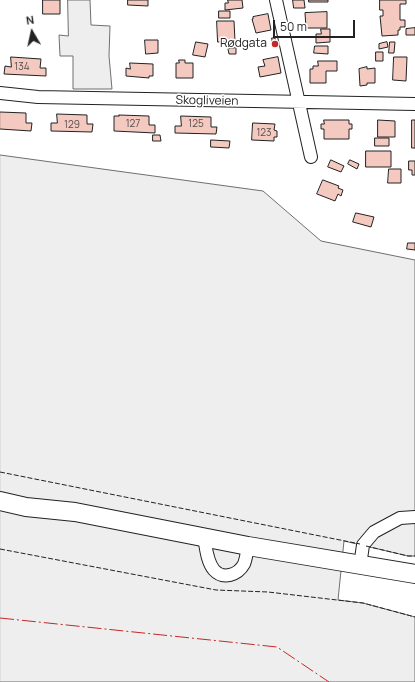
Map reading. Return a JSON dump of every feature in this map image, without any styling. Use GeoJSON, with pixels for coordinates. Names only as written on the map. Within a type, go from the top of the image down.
{"type":"FeatureCollection","features":[{"type":"Feature","properties":{"kind":"highway"},"geometry":{"type":"LineString","coordinates":[[0,492],[29,498],[75,512]]}},
{"type":"Feature","properties":{"kind":"highway"},"geometry":{"type":"LineString","coordinates":[[0,501],[75,512],[248,546],[360,566],[415,574]]}},
{"type":"Feature","properties":{"kind":"street"},"geometry":{"type":"LineString","coordinates":[[276,0],[311,157]]}},
{"type":"Feature","properties":{"kind":"street","name":"Skogliveien"},"geometry":{"type":"LineString","coordinates":[[0,93],[38,97],[415,104]]}},
{"type":"Feature","properties":{"kind":"street"},"geometry":{"type":"LineString","coordinates":[[360,566],[363,545],[374,532],[400,518],[415,517]]}},
{"type":"Feature","properties":{"kind":"street"},"geometry":{"type":"LineString","coordinates":[[204,537],[210,561],[214,569],[218,573],[224,575],[236,573],[241,568],[246,558],[248,546]]}},
{"type":"Feature","properties":{"kind":"shaded area"},"geometry":{"type":"Polygon","coordinates":[[[68,0],[90,0],[91,25],[110,26],[109,56],[112,89],[73,89],[73,56],[60,56],[59,35],[68,36],[68,0]]]}},
{"type":"Feature","properties":{"kind":"shaded area"},"geometry":{"type":"Polygon","coordinates":[[[0,155],[263,191],[321,241],[415,260],[415,556],[408,556],[344,541],[338,600],[363,603],[415,617],[415,682],[0,682],[0,155]]]}},
{"type":"Feature","properties":{"kind":"building"},"geometry":{"type":"Polygon","coordinates":[[[43,0],[60,0],[60,14],[43,14],[43,0]]]}},
{"type":"Feature","properties":{"kind":"building"},"geometry":{"type":"Polygon","coordinates":[[[128,0],[148,0],[148,6],[128,5],[128,0]]]}},
{"type":"Feature","properties":{"kind":"building"},"geometry":{"type":"Polygon","coordinates":[[[228,0],[242,0],[243,8],[225,10],[225,3],[228,3],[228,0]]]}},
{"type":"Feature","properties":{"kind":"building"},"geometry":{"type":"Polygon","coordinates":[[[293,0],[304,0],[305,8],[294,8],[293,0]]]}},
{"type":"Feature","properties":{"kind":"building"},"geometry":{"type":"Polygon","coordinates":[[[309,0],[328,0],[328,2],[309,2],[309,0]]]}},
{"type":"Feature","properties":{"kind":"building"},"geometry":{"type":"Polygon","coordinates":[[[380,0],[406,0],[406,4],[400,4],[400,20],[405,20],[405,27],[400,27],[400,30],[398,30],[398,35],[382,36],[380,16],[383,16],[383,10],[380,10],[380,0]]]}},
{"type":"Feature","properties":{"kind":"building"},"geometry":{"type":"Polygon","coordinates":[[[219,11],[230,11],[230,18],[219,18],[219,11]]]}},
{"type":"Feature","properties":{"kind":"building"},"geometry":{"type":"Polygon","coordinates":[[[327,12],[327,28],[306,28],[305,13],[327,12]]]}},
{"type":"Feature","properties":{"kind":"building"},"geometry":{"type":"Polygon","coordinates":[[[268,14],[271,30],[256,33],[252,19],[253,17],[268,14]]]}},
{"type":"Feature","properties":{"kind":"building"},"geometry":{"type":"Polygon","coordinates":[[[217,21],[234,21],[235,41],[218,42],[217,21]]]}},
{"type":"Feature","properties":{"kind":"building"},"geometry":{"type":"Polygon","coordinates":[[[415,28],[415,35],[406,35],[406,29],[415,28]]]}},
{"type":"Feature","properties":{"kind":"building"},"geometry":{"type":"Polygon","coordinates":[[[321,29],[330,29],[330,42],[316,43],[316,34],[321,34],[321,29]]]}},
{"type":"Feature","properties":{"kind":"building"},"geometry":{"type":"Polygon","coordinates":[[[272,38],[275,38],[276,43],[273,44],[272,38]]]}},
{"type":"Feature","properties":{"kind":"building"},"geometry":{"type":"Polygon","coordinates":[[[145,40],[158,40],[158,53],[146,54],[145,40]]]}},
{"type":"Feature","properties":{"kind":"building"},"geometry":{"type":"Polygon","coordinates":[[[196,42],[208,44],[205,57],[193,55],[196,42]]]}},
{"type":"Feature","properties":{"kind":"building"},"geometry":{"type":"Polygon","coordinates":[[[387,42],[388,47],[379,49],[379,44],[387,42]]]}},
{"type":"Feature","properties":{"kind":"building"},"geometry":{"type":"Polygon","coordinates":[[[390,42],[395,42],[394,53],[389,53],[390,42]]]}},
{"type":"Feature","properties":{"kind":"building"},"geometry":{"type":"Polygon","coordinates":[[[315,46],[328,46],[328,54],[314,53],[315,46]]]}},
{"type":"Feature","properties":{"kind":"building"},"geometry":{"type":"Polygon","coordinates":[[[236,48],[236,54],[229,54],[228,49],[236,48]]]}},
{"type":"Feature","properties":{"kind":"building"},"geometry":{"type":"Polygon","coordinates":[[[376,52],[383,52],[383,61],[376,61],[376,52]]]}},
{"type":"Feature","properties":{"kind":"building"},"geometry":{"type":"Polygon","coordinates":[[[11,57],[41,59],[40,68],[46,68],[46,76],[4,74],[5,66],[11,67],[11,57]]]}},
{"type":"Feature","properties":{"kind":"building"},"geometry":{"type":"Polygon","coordinates":[[[278,57],[281,73],[260,77],[258,67],[265,66],[263,60],[278,57]]]}},
{"type":"Feature","properties":{"kind":"building"},"geometry":{"type":"Polygon","coordinates":[[[394,57],[407,57],[406,81],[393,80],[394,57]]]}},
{"type":"Feature","properties":{"kind":"building"},"geometry":{"type":"Polygon","coordinates":[[[179,60],[185,60],[185,63],[193,63],[193,78],[176,78],[176,63],[179,63],[179,60]]]}},
{"type":"Feature","properties":{"kind":"building"},"geometry":{"type":"Polygon","coordinates":[[[318,61],[337,61],[337,71],[326,71],[326,83],[310,83],[310,69],[313,69],[313,66],[318,66],[318,61]]]}},
{"type":"Feature","properties":{"kind":"building"},"geometry":{"type":"Polygon","coordinates":[[[130,63],[153,64],[153,76],[149,76],[149,78],[126,76],[126,68],[130,69],[130,63]]]}},
{"type":"Feature","properties":{"kind":"building"},"geometry":{"type":"Polygon","coordinates":[[[367,67],[367,69],[375,68],[375,83],[367,83],[367,85],[360,86],[359,69],[367,67]]]}},
{"type":"Feature","properties":{"kind":"building"},"geometry":{"type":"Polygon","coordinates":[[[0,112],[26,113],[26,123],[32,123],[31,131],[0,129],[0,112]]]}},
{"type":"Feature","properties":{"kind":"building"},"geometry":{"type":"Polygon","coordinates":[[[57,114],[87,115],[87,124],[93,124],[92,132],[51,131],[51,123],[57,123],[57,114]]]}},
{"type":"Feature","properties":{"kind":"building"},"geometry":{"type":"Polygon","coordinates":[[[114,116],[149,116],[149,125],[155,125],[155,133],[114,131],[114,116]]]}},
{"type":"Feature","properties":{"kind":"building"},"geometry":{"type":"Polygon","coordinates":[[[181,116],[211,117],[211,127],[217,127],[216,134],[175,133],[175,126],[181,126],[181,116]]]}},
{"type":"Feature","properties":{"kind":"building"},"geometry":{"type":"Polygon","coordinates":[[[324,120],[349,120],[349,124],[352,124],[352,129],[349,129],[349,139],[324,139],[324,129],[321,129],[321,124],[324,124],[324,120]]]}},
{"type":"Feature","properties":{"kind":"building"},"geometry":{"type":"Polygon","coordinates":[[[378,120],[395,121],[395,137],[378,137],[378,120]]]}},
{"type":"Feature","properties":{"kind":"building"},"geometry":{"type":"Polygon","coordinates":[[[412,120],[415,120],[415,148],[412,148],[412,120]]]}},
{"type":"Feature","properties":{"kind":"building"},"geometry":{"type":"Polygon","coordinates":[[[253,123],[275,124],[274,130],[277,131],[277,137],[274,137],[274,141],[252,140],[253,123]]]}},
{"type":"Feature","properties":{"kind":"building"},"geometry":{"type":"Polygon","coordinates":[[[153,135],[160,135],[161,141],[153,141],[153,135]]]}},
{"type":"Feature","properties":{"kind":"building"},"geometry":{"type":"Polygon","coordinates":[[[375,138],[389,138],[389,146],[375,146],[375,138]]]}},
{"type":"Feature","properties":{"kind":"building"},"geometry":{"type":"Polygon","coordinates":[[[211,140],[230,141],[229,148],[211,147],[211,140]]]}},
{"type":"Feature","properties":{"kind":"building"},"geometry":{"type":"Polygon","coordinates":[[[366,151],[391,151],[391,167],[366,167],[366,151]]]}},
{"type":"Feature","properties":{"kind":"building"},"geometry":{"type":"Polygon","coordinates":[[[331,160],[344,166],[341,172],[328,167],[331,160]]]}},
{"type":"Feature","properties":{"kind":"building"},"geometry":{"type":"Polygon","coordinates":[[[350,160],[359,164],[357,169],[348,164],[350,160]]]}},
{"type":"Feature","properties":{"kind":"building"},"geometry":{"type":"Polygon","coordinates":[[[409,161],[415,161],[415,175],[412,175],[412,170],[409,170],[409,161]]]}},
{"type":"Feature","properties":{"kind":"building"},"geometry":{"type":"Polygon","coordinates":[[[389,169],[401,169],[401,183],[388,183],[389,169]]]}},
{"type":"Feature","properties":{"kind":"building"},"geometry":{"type":"Polygon","coordinates":[[[323,180],[339,186],[338,188],[343,190],[341,196],[338,194],[335,201],[317,194],[323,180]]]}},
{"type":"Feature","properties":{"kind":"building"},"geometry":{"type":"Polygon","coordinates":[[[356,213],[374,217],[371,227],[353,222],[356,213]]]}},
{"type":"Feature","properties":{"kind":"building"},"geometry":{"type":"Polygon","coordinates":[[[408,243],[415,243],[415,250],[407,249],[408,243]]]}},
{"type":"Feature","properties":{"kind":"fence"},"geometry":{"type":"LineString","coordinates":[[0,472],[360,544]]}},
{"type":"Feature","properties":{"kind":"fence"},"geometry":{"type":"LineString","coordinates":[[366,546],[408,556],[415,556]]}},
{"type":"Feature","properties":{"kind":"fence"},"geometry":{"type":"LineString","coordinates":[[0,549],[216,590],[268,592],[363,603],[415,617]]}},
{"type":"Feature","properties":{"kind":"power"},"geometry":{"type":"LineString","coordinates":[[0,618],[277,647],[329,682]]}},
{"type":"Feature","properties":{"kind":"place","name":"Rødgata"},"geometry":{"type":"Point","coordinates":[275,44]}}]}
